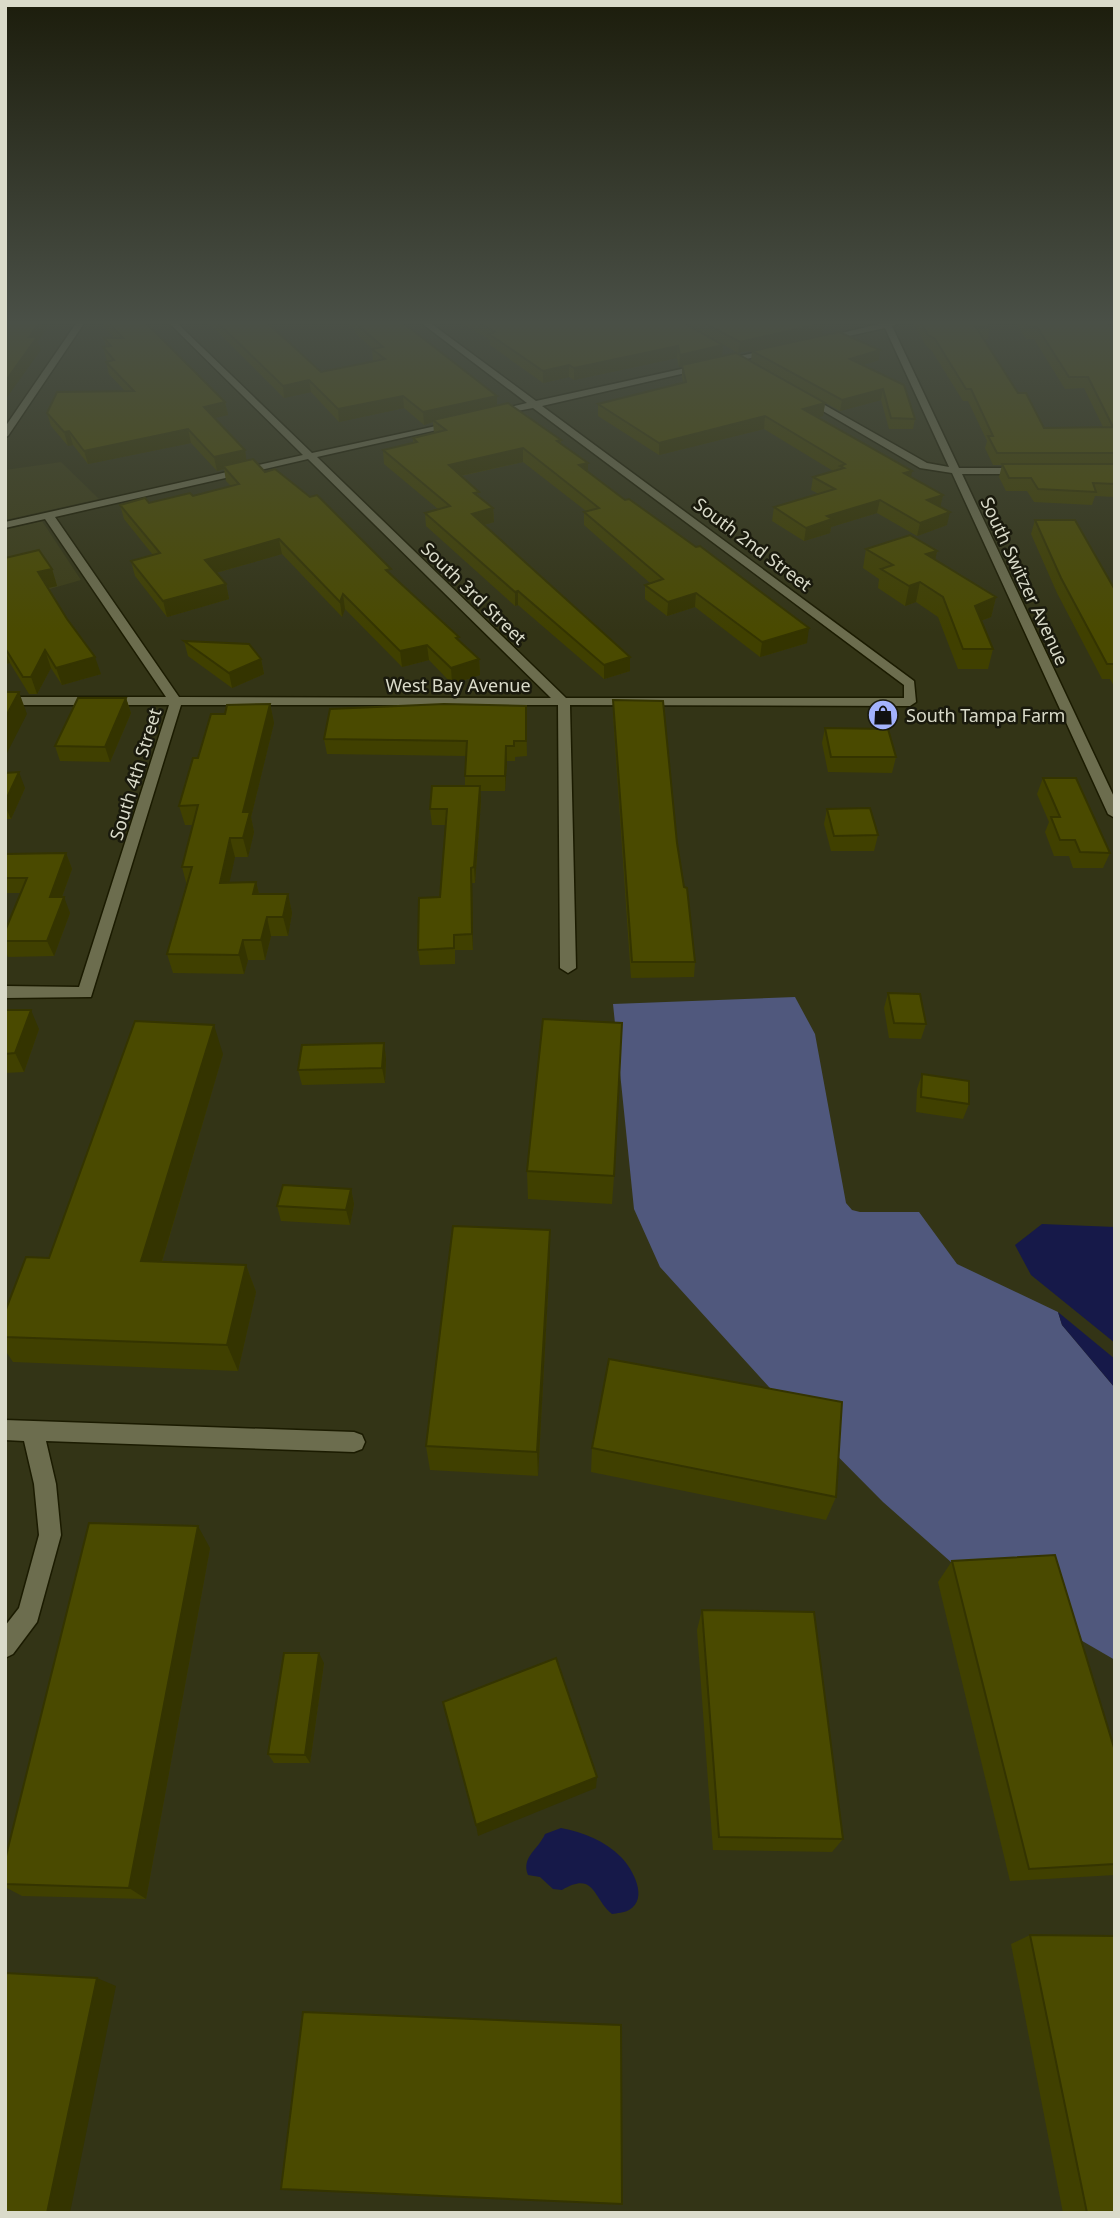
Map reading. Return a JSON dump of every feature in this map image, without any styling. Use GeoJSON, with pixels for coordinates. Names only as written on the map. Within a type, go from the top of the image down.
{"type":"FeatureCollection","features":[{"type":"Feature","properties":{"kind":"street","name":"South 3rd Street"},"geometry":{"type":"LineString","coordinates":[[276,426],[564,703]]}},
{"type":"Feature","properties":{"kind":"street"},"geometry":{"type":"LineString","coordinates":[[5,525],[446,426]]}},
{"type":"Feature","properties":{"kind":"street","name":"South 2nd Street"},"geometry":{"type":"LineString","coordinates":[[566,426],[910,684],[910,702]]}},
{"type":"Feature","properties":{"kind":"street"},"geometry":{"type":"LineString","coordinates":[[854,426],[924,466],[955,471],[1035,471]]}},
{"type":"Feature","properties":{"kind":"street","name":"South Switzer Avenue"},"geometry":{"type":"LineString","coordinates":[[934,426],[1115,814]]}},
{"type":"Feature","properties":{"kind":"street","name":"South 4th Street"},"geometry":{"type":"LineString","coordinates":[[5,992],[85,993],[176,702],[48,515]]}},
{"type":"Feature","properties":{"kind":"street","name":"West Bay Avenue"},"geometry":{"type":"LineString","coordinates":[[5,701],[910,702]]}},
{"type":"Feature","properties":{"kind":"street"},"geometry":{"type":"LineString","coordinates":[[564,703],[568,968]]}},
{"type":"Feature","properties":{"kind":"street"},"geometry":{"type":"LineString","coordinates":[[5,1430],[354,1442]]}},
{"type":"Feature","properties":{"kind":"street"},"geometry":{"type":"LineString","coordinates":[[5,1646],[29,1614],[50,1535],[45,1484],[33,1432]]}},
{"type":"Feature","properties":{"kind":"shaded area"},"geometry":{"type":"Polygon","coordinates":[[[61,462],[99,499],[5,520],[5,470],[61,462]]]}},
{"type":"Feature","properties":{"kind":"shaded area"},"geometry":{"type":"Polygon","coordinates":[[[42,521],[81,580],[5,602],[5,530],[42,521]]]}},
{"type":"Feature","properties":{"kind":"shaded area"},"geometry":{"type":"Polygon","coordinates":[[[795,997],[815,1034],[846,1203],[852,1210],[860,1212],[919,1212],[957,1264],[1058,1312],[1062,1325],[1115,1388],[1115,1660],[960,1570],[883,1502],[769,1387],[660,1267],[634,1209],[613,1004],[795,997]]]}},
{"type":"Feature","properties":{"kind":"shaded area"},"geometry":{"type":"Polygon","coordinates":[[[1042,1224],[1115,1227],[1115,1343],[1031,1275],[1015,1245],[1042,1224]]]}},
{"type":"Feature","properties":{"kind":"shaded area"},"geometry":{"type":"Polygon","coordinates":[[[1058,1312],[1115,1359],[1115,1388],[1062,1325],[1058,1312]]]}},
{"type":"Feature","properties":{"kind":"shaded area"},"geometry":{"type":"Polygon","coordinates":[[[561,1828],[593,1838],[621,1857],[637,1884],[638,1899],[635,1905],[627,1911],[612,1914],[587,1885],[581,1883],[562,1890],[553,1889],[540,1877],[528,1875],[528,1858],[545,1834],[561,1828]]]}},
{"type":"Feature","properties":{"kind":"building"},"geometry":{"type":"Polygon","coordinates":[[[58,426],[222,426],[245,450],[214,457],[188,429],[84,451],[69,431],[64,432],[58,426]]]}},
{"type":"Feature","properties":{"kind":"building"},"geometry":{"type":"Polygon","coordinates":[[[440,426],[540,426],[588,463],[579,465],[625,500],[629,499],[696,547],[700,546],[809,628],[762,642],[696,593],[668,602],[645,585],[663,579],[584,512],[599,508],[523,448],[449,465],[479,492],[474,493],[493,508],[472,514],[630,657],[604,665],[425,513],[450,506],[383,450],[417,442],[413,438],[446,430],[440,426]]]}},
{"type":"Feature","properties":{"kind":"building"},"geometry":{"type":"Polygon","coordinates":[[[632,426],[728,426],[659,443],[632,426]]]}},
{"type":"Feature","properties":{"kind":"building"},"geometry":{"type":"Polygon","coordinates":[[[781,426],[832,426],[912,471],[904,473],[943,495],[927,500],[950,512],[920,523],[880,500],[827,516],[832,519],[806,528],[774,507],[835,489],[813,477],[844,468],[840,466],[845,464],[781,426]]]}},
{"type":"Feature","properties":{"kind":"building"},"geometry":{"type":"Polygon","coordinates":[[[988,426],[1043,426],[1044,428],[1115,426],[1115,453],[997,453],[988,436],[993,436],[988,426]]]}},
{"type":"Feature","properties":{"kind":"building"},"geometry":{"type":"Polygon","coordinates":[[[253,459],[265,472],[275,469],[310,497],[317,495],[391,569],[386,570],[479,659],[451,668],[427,645],[400,651],[343,594],[340,602],[279,539],[205,560],[226,584],[163,601],[131,561],[160,553],[120,505],[145,498],[149,503],[190,493],[193,496],[239,484],[223,466],[253,459]]]}},
{"type":"Feature","properties":{"kind":"building"},"geometry":{"type":"Polygon","coordinates":[[[1002,464],[1115,464],[1115,484],[1093,483],[1096,492],[1038,489],[1031,478],[1009,478],[1002,464]]]}},
{"type":"Feature","properties":{"kind":"building"},"geometry":{"type":"Polygon","coordinates":[[[1035,520],[1075,520],[1115,590],[1115,664],[1107,664],[1061,578],[1035,520]]]}},
{"type":"Feature","properties":{"kind":"building"},"geometry":{"type":"Polygon","coordinates":[[[910,535],[937,551],[926,554],[996,597],[975,606],[993,649],[963,649],[943,597],[920,582],[909,586],[881,569],[893,565],[866,549],[910,535]]]}},
{"type":"Feature","properties":{"kind":"building"},"geometry":{"type":"Polygon","coordinates":[[[39,550],[52,569],[38,572],[95,657],[56,668],[45,650],[31,677],[23,677],[5,648],[5,558],[39,550]]]}},
{"type":"Feature","properties":{"kind":"building"},"geometry":{"type":"Polygon","coordinates":[[[184,641],[249,644],[261,659],[229,673],[184,641]]]}},
{"type":"Feature","properties":{"kind":"building"},"geometry":{"type":"Polygon","coordinates":[[[5,692],[19,692],[5,718],[5,692]]]}},
{"type":"Feature","properties":{"kind":"building"},"geometry":{"type":"Polygon","coordinates":[[[78,698],[126,698],[105,747],[55,746],[78,698]]]}},
{"type":"Feature","properties":{"kind":"building"},"geometry":{"type":"Polygon","coordinates":[[[613,700],[663,701],[677,843],[684,887],[687,888],[695,962],[632,962],[613,700]]]}},
{"type":"Feature","properties":{"kind":"building"},"geometry":{"type":"Polygon","coordinates":[[[270,704],[243,812],[250,812],[243,838],[230,838],[220,883],[256,882],[253,894],[288,894],[283,917],[267,917],[261,940],[243,940],[239,955],[167,954],[192,867],[182,867],[198,805],[179,806],[193,758],[198,758],[211,714],[225,714],[227,705],[270,704]]]}},
{"type":"Feature","properties":{"kind":"building"},"geometry":{"type":"Polygon","coordinates":[[[444,704],[526,706],[526,741],[514,741],[514,746],[506,746],[505,776],[465,776],[467,741],[324,739],[330,709],[444,704]]]}},
{"type":"Feature","properties":{"kind":"building"},"geometry":{"type":"Polygon","coordinates":[[[825,728],[888,729],[896,757],[831,757],[825,728]]]}},
{"type":"Feature","properties":{"kind":"building"},"geometry":{"type":"Polygon","coordinates":[[[19,772],[5,802],[5,773],[19,772]]]}},
{"type":"Feature","properties":{"kind":"building"},"geometry":{"type":"Polygon","coordinates":[[[1043,778],[1076,778],[1110,853],[1080,852],[1075,840],[1060,840],[1051,817],[1060,817],[1043,778]]]}},
{"type":"Feature","properties":{"kind":"building"},"geometry":{"type":"Polygon","coordinates":[[[432,786],[480,786],[474,867],[471,868],[472,934],[454,935],[454,948],[418,950],[419,898],[440,897],[447,809],[430,809],[432,786]]]}},
{"type":"Feature","properties":{"kind":"building"},"geometry":{"type":"Polygon","coordinates":[[[870,808],[878,835],[834,836],[827,809],[870,808]]]}},
{"type":"Feature","properties":{"kind":"building"},"geometry":{"type":"Polygon","coordinates":[[[66,853],[50,897],[64,897],[47,941],[5,941],[5,931],[27,878],[5,878],[5,854],[66,853]]]}},
{"type":"Feature","properties":{"kind":"building"},"geometry":{"type":"Polygon","coordinates":[[[888,993],[920,994],[926,1024],[894,1023],[888,993]]]}},
{"type":"Feature","properties":{"kind":"building"},"geometry":{"type":"Polygon","coordinates":[[[5,1010],[31,1010],[15,1053],[5,1054],[5,1010]]]}},
{"type":"Feature","properties":{"kind":"building"},"geometry":{"type":"Polygon","coordinates":[[[543,1019],[622,1023],[614,1176],[527,1171],[543,1019]]]}},
{"type":"Feature","properties":{"kind":"building"},"geometry":{"type":"Polygon","coordinates":[[[135,1021],[214,1025],[141,1261],[246,1265],[227,1345],[5,1337],[5,1312],[26,1257],[49,1258],[135,1021]]]}},
{"type":"Feature","properties":{"kind":"building"},"geometry":{"type":"Polygon","coordinates":[[[384,1043],[382,1068],[298,1070],[302,1045],[384,1043]]]}},
{"type":"Feature","properties":{"kind":"building"},"geometry":{"type":"Polygon","coordinates":[[[922,1074],[969,1081],[969,1104],[921,1097],[922,1074]]]}},
{"type":"Feature","properties":{"kind":"building"},"geometry":{"type":"Polygon","coordinates":[[[283,1185],[351,1189],[346,1210],[277,1206],[283,1185]]]}},
{"type":"Feature","properties":{"kind":"building"},"geometry":{"type":"Polygon","coordinates":[[[453,1226],[550,1230],[537,1452],[426,1446],[453,1226]]]}},
{"type":"Feature","properties":{"kind":"building"},"geometry":{"type":"Polygon","coordinates":[[[609,1359],[842,1402],[836,1497],[592,1448],[609,1359]]]}},
{"type":"Feature","properties":{"kind":"building"},"geometry":{"type":"Polygon","coordinates":[[[89,1523],[198,1526],[129,1888],[5,1884],[5,1860],[89,1523]]]}},
{"type":"Feature","properties":{"kind":"building"},"geometry":{"type":"Polygon","coordinates":[[[1055,1555],[1115,1751],[1115,1864],[1029,1869],[952,1561],[1055,1555]]]}},
{"type":"Feature","properties":{"kind":"building"},"geometry":{"type":"Polygon","coordinates":[[[702,1610],[814,1612],[843,1839],[719,1837],[702,1610]]]}},
{"type":"Feature","properties":{"kind":"building"},"geometry":{"type":"Polygon","coordinates":[[[284,1653],[319,1653],[305,1755],[268,1754],[284,1653]]]}},
{"type":"Feature","properties":{"kind":"building"},"geometry":{"type":"Polygon","coordinates":[[[556,1658],[597,1777],[476,1825],[443,1702],[556,1658]]]}},
{"type":"Feature","properties":{"kind":"building"},"geometry":{"type":"Polygon","coordinates":[[[1030,1935],[1115,1936],[1115,2213],[1087,2213],[1030,1935]]]}},
{"type":"Feature","properties":{"kind":"building"},"geometry":{"type":"Polygon","coordinates":[[[5,1973],[97,1978],[47,2213],[5,2213],[5,1973]]]}},
{"type":"Feature","properties":{"kind":"building"},"geometry":{"type":"Polygon","coordinates":[[[303,2012],[621,2025],[622,2204],[281,2189],[303,2012]]]}},
{"type":"Feature","properties":{"kind":"place","name":"South Tampa Farm"},"geometry":{"type":"Point","coordinates":[883,715]}}]}
